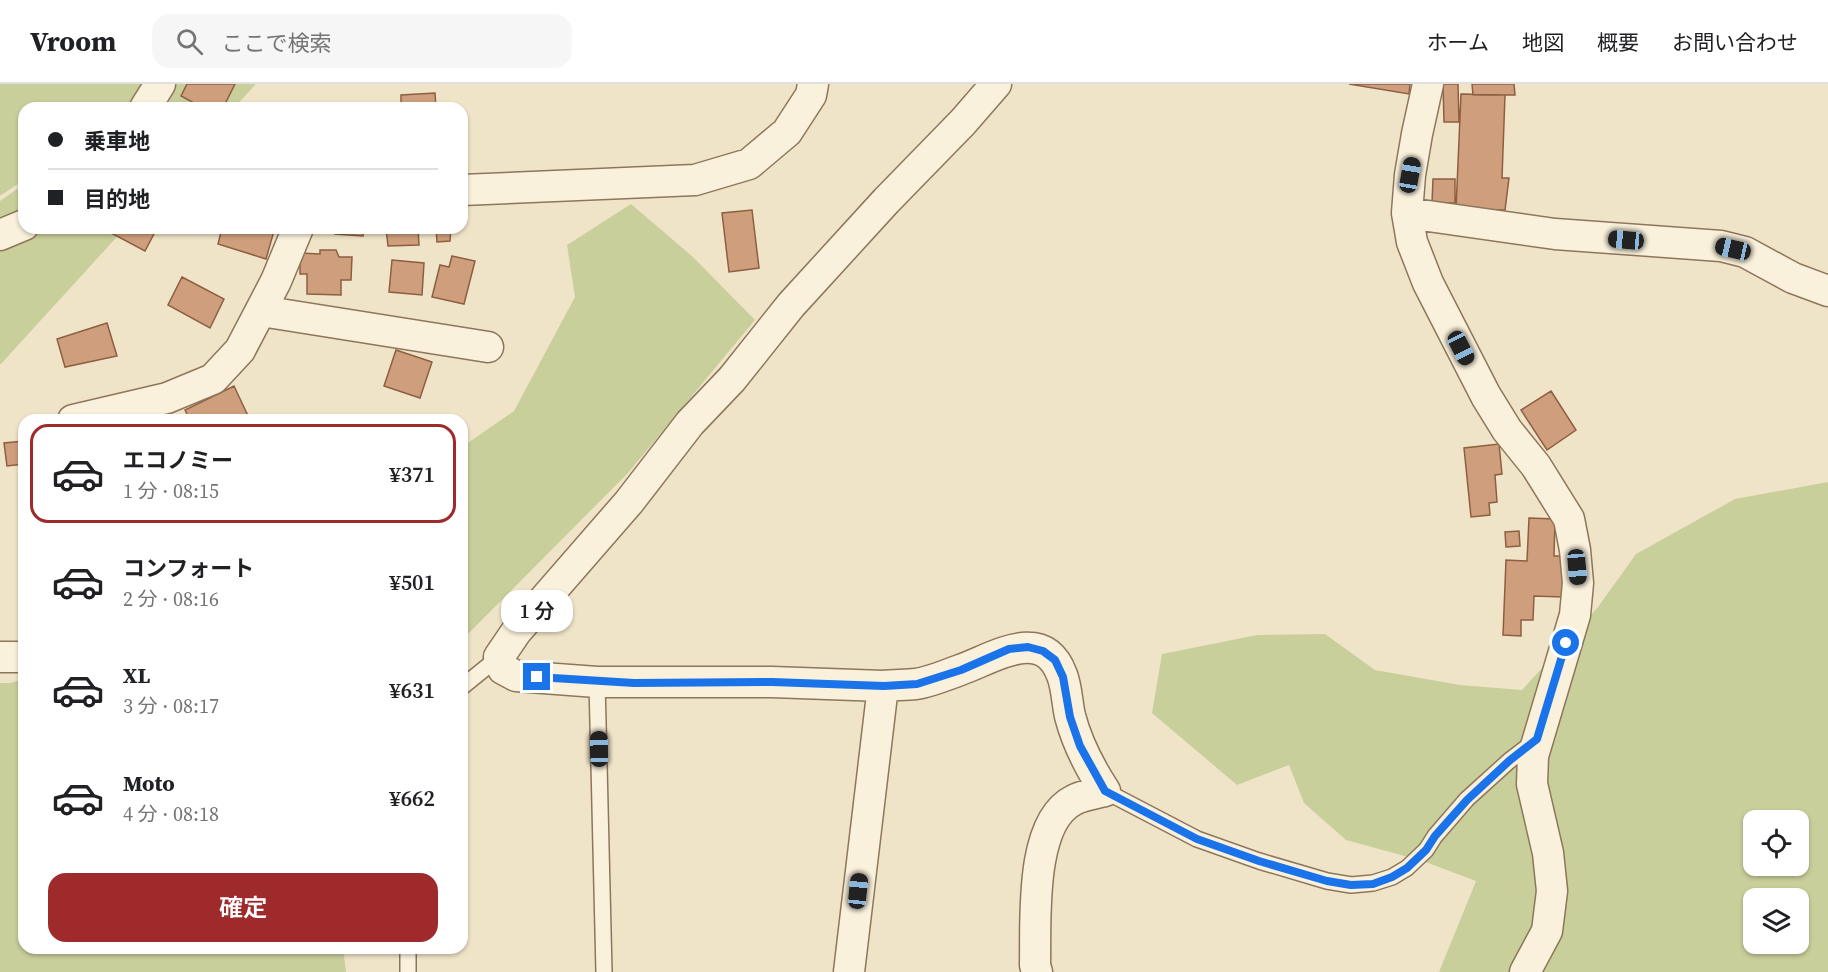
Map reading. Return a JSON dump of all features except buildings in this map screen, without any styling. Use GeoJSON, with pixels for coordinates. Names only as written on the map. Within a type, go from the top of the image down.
{"type":"FeatureCollection","features":[{"type":"Feature","properties":{"kind":"street"},"geometry":{"type":"LineString","coordinates":[[149,102],[160,84]]}},
{"type":"Feature","properties":{"kind":"street"},"geometry":{"type":"LineString","coordinates":[[468,190],[695,180],[749,164],[787,132],[810,95],[813,84]]}},
{"type":"Feature","properties":{"kind":"street"},"geometry":{"type":"LineString","coordinates":[[996,84],[791,304],[732,379],[690,423],[629,502],[516,632],[499,657],[503,669],[516,676],[597,682],[772,682],[884,686],[917,684],[961,670],[1009,649],[1028,647],[1043,651],[1055,660],[1063,677],[1070,717],[1080,746],[1105,791],[1074,800],[1062,809],[1050,826],[1040,852],[1035,965],[1037,972]]}},
{"type":"Feature","properties":{"kind":"street"},"geometry":{"type":"LineString","coordinates":[[1428,84],[1410,175],[1407,213],[1412,242],[1428,283],[1486,396],[1507,430],[1536,466],[1569,519],[1575,550],[1578,583],[1575,615],[1533,756],[1532,784],[1548,853],[1552,891],[1547,931],[1525,972]]}},
{"type":"Feature","properties":{"kind":"street"},"geometry":{"type":"LineString","coordinates":[[1407,213],[1555,234],[1721,246],[1745,252],[1793,278],[1828,291]]}},
{"type":"Feature","properties":{"kind":"street"},"geometry":{"type":"LineString","coordinates":[[0,235],[18,228]]}},
{"type":"Feature","properties":{"kind":"street"},"geometry":{"type":"LineString","coordinates":[[99,414],[167,398],[213,379],[240,350],[276,281],[296,234]]}},
{"type":"Feature","properties":{"kind":"street"},"geometry":{"type":"LineString","coordinates":[[261,310],[488,347]]}},
{"type":"Feature","properties":{"kind":"street"},"geometry":{"type":"LineString","coordinates":[[0,657],[18,657]]}},
{"type":"Feature","properties":{"kind":"street"},"geometry":{"type":"LineString","coordinates":[[849,972],[884,686]]}},
{"type":"Feature","properties":{"kind":"lane"},"geometry":{"type":"LineString","coordinates":[[468,682],[499,657]]}},
{"type":"Feature","properties":{"kind":"lane"},"geometry":{"type":"LineString","coordinates":[[597,682],[604,972]]}},
{"type":"Feature","properties":{"kind":"lane"},"geometry":{"type":"LineString","coordinates":[[1105,791],[1197,839],[1259,861],[1327,881],[1351,885],[1373,884],[1407,868],[1426,850],[1435,836],[1467,800],[1509,761],[1537,739]]}},
{"type":"Feature","properties":{"kind":"lane"},"geometry":{"type":"LineString","coordinates":[[408,954],[408,972]]}},
{"type":"Feature","properties":{"kind":"green space"},"geometry":{"type":"Polygon","coordinates":[[[0,84],[256,84],[240,102],[18,102],[18,184],[0,196],[0,84]]]}},
{"type":"Feature","properties":{"kind":"green space"},"geometry":{"type":"Polygon","coordinates":[[[18,188],[18,234],[120,234],[0,365],[0,201],[18,188]]]}},
{"type":"Feature","properties":{"kind":"green space"},"geometry":{"type":"Polygon","coordinates":[[[631,204],[693,257],[755,320],[628,473],[468,634],[468,443],[514,411],[575,297],[567,245],[631,204]]]}},
{"type":"Feature","properties":{"kind":"green space"},"geometry":{"type":"Polygon","coordinates":[[[1828,482],[1828,972],[1439,972],[1476,881],[1423,861],[1346,840],[1304,803],[1289,765],[1237,785],[1152,713],[1162,654],[1257,635],[1325,634],[1375,670],[1460,685],[1522,690],[1598,607],[1636,554],[1735,499],[1828,482]]]}},
{"type":"Feature","properties":{"kind":"green space"},"geometry":{"type":"Polygon","coordinates":[[[18,681],[18,954],[344,954],[346,972],[0,972],[0,683],[18,681]]]}},
{"type":"Feature","properties":{"kind":"route"},"geometry":{"type":"LineString","coordinates":[[537,677],[634,683],[772,682],[884,686],[917,684],[961,670],[1009,649],[1028,647],[1043,651],[1055,660],[1063,677],[1070,717],[1080,746],[1105,791],[1197,839],[1259,861],[1327,881],[1351,885],[1373,884],[1407,868],[1426,850],[1435,836],[1467,800],[1509,761],[1537,739],[1566,643]]}}]}
